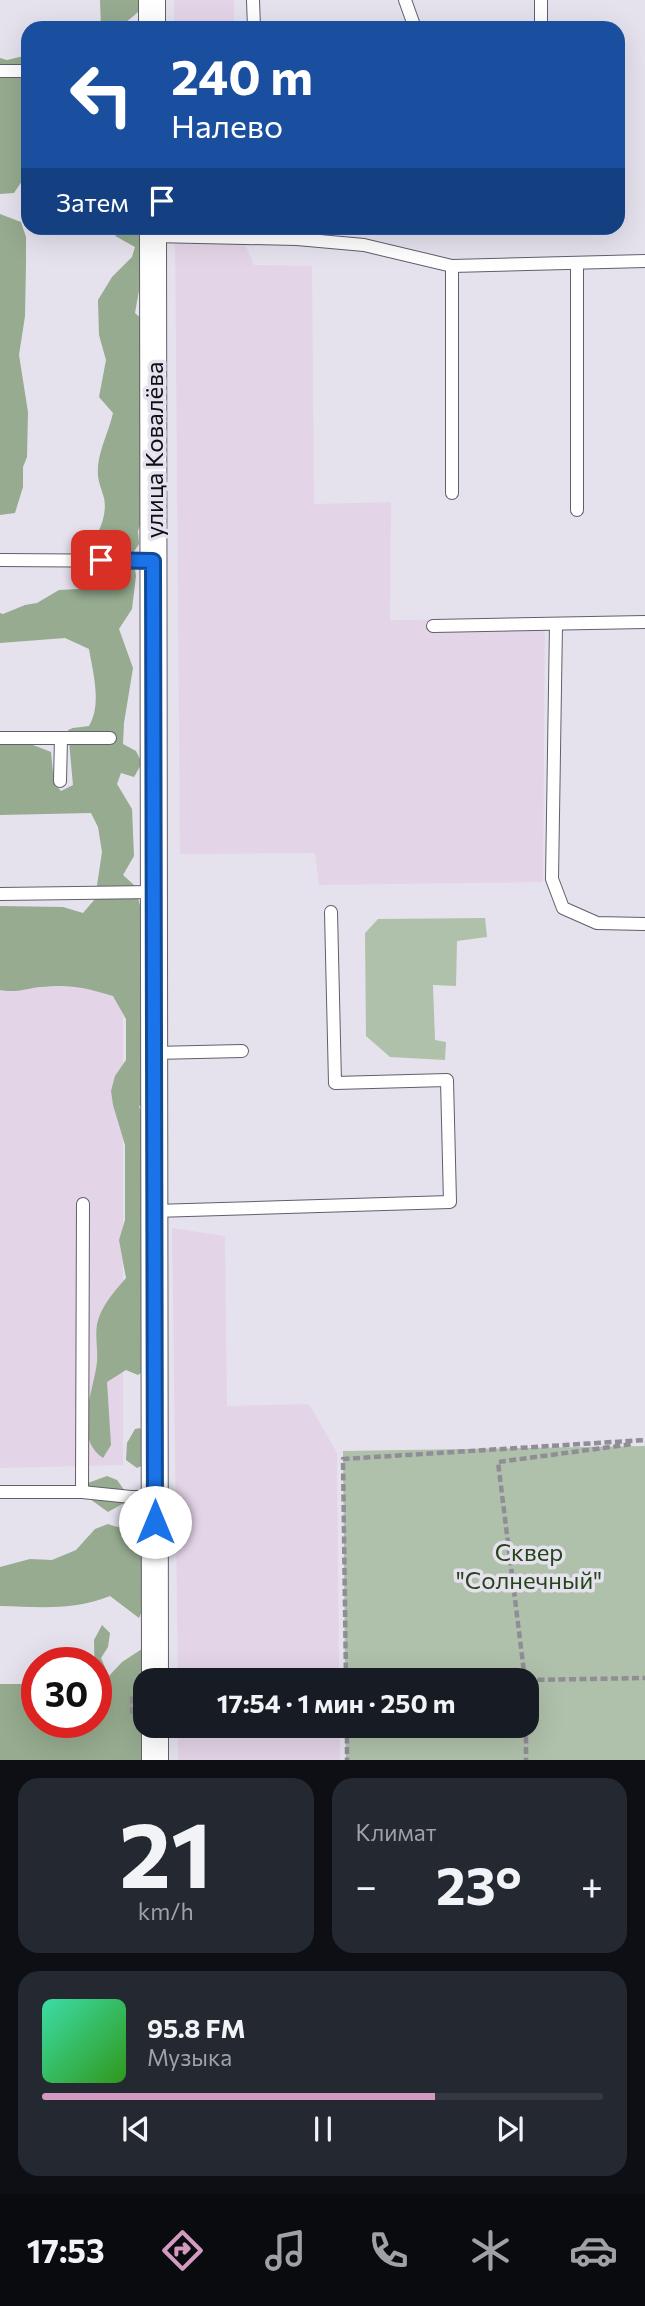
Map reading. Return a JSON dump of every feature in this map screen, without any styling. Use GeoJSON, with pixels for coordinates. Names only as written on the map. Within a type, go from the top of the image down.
{"type":"FeatureCollection","features":[{"type":"Feature","properties":{"kind":"street"},"geometry":{"type":"LineString","coordinates":[[152,0],[152,21]]}},
{"type":"Feature","properties":{"kind":"street","name":"улица Ковалёва"},"geometry":{"type":"LineString","coordinates":[[153,235],[155,1668]]}},
{"type":"Feature","properties":{"kind":"street"},"geometry":{"type":"LineString","coordinates":[[155,1738],[155,1760]]}},
{"type":"Feature","properties":{"kind":"lane"},"geometry":{"type":"LineString","coordinates":[[253,0],[254,21]]}},
{"type":"Feature","properties":{"kind":"lane"},"geometry":{"type":"LineString","coordinates":[[405,0],[412,21]]}},
{"type":"Feature","properties":{"kind":"lane"},"geometry":{"type":"LineString","coordinates":[[541,0],[541,21]]}},
{"type":"Feature","properties":{"kind":"lane"},"geometry":{"type":"LineString","coordinates":[[0,71],[21,71]]}},
{"type":"Feature","properties":{"kind":"lane"},"geometry":{"type":"LineString","coordinates":[[267,235],[364,245],[452,265],[645,261]]}},
{"type":"Feature","properties":{"kind":"lane"},"geometry":{"type":"LineString","coordinates":[[577,263],[577,510]]}},
{"type":"Feature","properties":{"kind":"lane"},"geometry":{"type":"LineString","coordinates":[[452,265],[452,493]]}},
{"type":"Feature","properties":{"kind":"lane"},"geometry":{"type":"LineString","coordinates":[[0,560],[153,561]]}},
{"type":"Feature","properties":{"kind":"lane"},"geometry":{"type":"LineString","coordinates":[[433,626],[645,622]]}},
{"type":"Feature","properties":{"kind":"lane"},"geometry":{"type":"LineString","coordinates":[[556,624],[552,879],[564,908],[597,923],[645,924]]}},
{"type":"Feature","properties":{"kind":"lane"},"geometry":{"type":"LineString","coordinates":[[0,738],[110,738]]}},
{"type":"Feature","properties":{"kind":"lane"},"geometry":{"type":"LineString","coordinates":[[60,781],[61,738]]}},
{"type":"Feature","properties":{"kind":"lane"},"geometry":{"type":"LineString","coordinates":[[0,894],[153,892]]}},
{"type":"Feature","properties":{"kind":"lane"},"geometry":{"type":"LineString","coordinates":[[154,1211],[450,1202],[447,1080],[335,1083],[331,912]]}},
{"type":"Feature","properties":{"kind":"lane"},"geometry":{"type":"LineString","coordinates":[[154,1053],[242,1051]]}},
{"type":"Feature","properties":{"kind":"lane"},"geometry":{"type":"LineString","coordinates":[[82,1492],[83,1204]]}},
{"type":"Feature","properties":{"kind":"lane"},"geometry":{"type":"LineString","coordinates":[[0,1492],[82,1492],[155,1497]]}},
{"type":"Feature","properties":{"kind":"path"},"geometry":{"type":"LineString","coordinates":[[346,1668],[343,1459],[645,1441]]}},
{"type":"Feature","properties":{"kind":"path"},"geometry":{"type":"LineString","coordinates":[[524,1668],[498,1462],[645,1441]]}},
{"type":"Feature","properties":{"kind":"path"},"geometry":{"type":"LineString","coordinates":[[539,1680],[645,1678]]}},
{"type":"Feature","properties":{"kind":"path"},"geometry":{"type":"LineString","coordinates":[[346,1738],[347,1760]]}},
{"type":"Feature","properties":{"kind":"path"},"geometry":{"type":"LineString","coordinates":[[526,1738],[526,1760]]}},
{"type":"Feature","properties":{"kind":"shaded area"},"geometry":{"type":"Polygon","coordinates":[[[174,0],[234,0],[234,21],[174,21],[174,0]]]}},
{"type":"Feature","properties":{"kind":"shaded area"},"geometry":{"type":"Polygon","coordinates":[[[175,235],[241,235],[254,265],[312,266],[314,504],[391,502],[390,620],[545,619],[543,882],[319,885],[315,853],[180,854],[175,235]]]}},
{"type":"Feature","properties":{"kind":"shaded area"},"geometry":{"type":"Polygon","coordinates":[[[0,980],[123,980],[123,1465],[0,1468],[0,980]]]}},
{"type":"Feature","properties":{"kind":"shaded area"},"geometry":{"type":"Polygon","coordinates":[[[172,1228],[225,1236],[227,1406],[309,1404],[337,1453],[339,1668],[178,1668],[172,1228]]]}},
{"type":"Feature","properties":{"kind":"shaded area"},"geometry":{"type":"Polygon","coordinates":[[[178,1738],[340,1738],[340,1760],[178,1760],[178,1738]]]}},
{"type":"Feature","properties":{"kind":"green space"},"geometry":{"type":"Polygon","coordinates":[[[100,0],[146,0],[127,21],[101,21],[100,0]]]}},
{"type":"Feature","properties":{"kind":"green space"},"geometry":{"type":"Polygon","coordinates":[[[21,57],[21,182],[14,193],[0,194],[0,58],[7,60],[21,57]]]}},
{"type":"Feature","properties":{"kind":"green space"},"geometry":{"type":"Polygon","coordinates":[[[0,214],[21,222],[21,235],[26,237],[25,316],[19,355],[28,412],[23,487],[15,513],[0,515],[0,214]]]}},
{"type":"Feature","properties":{"kind":"green space"},"geometry":{"type":"Polygon","coordinates":[[[115,235],[160,235],[157,273],[140,285],[135,313],[145,322],[146,353],[140,367],[146,381],[145,510],[138,531],[139,544],[133,553],[136,576],[132,609],[119,629],[133,668],[123,744],[136,751],[142,763],[134,777],[121,773],[117,784],[132,809],[134,856],[123,875],[135,886],[145,925],[148,1102],[139,1106],[142,1116],[148,1368],[138,1375],[126,1370],[107,1382],[111,1445],[103,1458],[94,1449],[89,1438],[87,1413],[97,1362],[96,1333],[99,1317],[126,1278],[119,1240],[125,1220],[125,1145],[111,1091],[115,1076],[126,1060],[126,1019],[113,996],[85,988],[60,986],[0,990],[0,906],[63,907],[83,913],[95,899],[102,852],[98,827],[91,813],[0,815],[0,744],[33,745],[51,752],[54,783],[61,791],[73,785],[68,730],[89,726],[95,708],[94,678],[89,649],[65,638],[0,643],[0,613],[37,603],[59,590],[78,589],[88,581],[84,552],[93,541],[103,520],[105,505],[98,479],[98,466],[113,413],[99,397],[106,360],[99,335],[98,300],[112,277],[132,257],[135,247],[115,235]]]}},
{"type":"Feature","properties":{"kind":"green space"},"geometry":{"type":"Polygon","coordinates":[[[485,918],[487,937],[457,941],[456,986],[433,985],[435,1040],[446,1042],[445,1060],[390,1057],[366,1036],[365,933],[378,919],[485,918]]]}},
{"type":"Feature","properties":{"kind":"green space"},"geometry":{"type":"Polygon","coordinates":[[[140,1428],[149,1445],[148,1463],[137,1468],[126,1460],[127,1443],[135,1429],[140,1428]]]}},
{"type":"Feature","properties":{"kind":"green space","name":"Сквер \"Солнечный\""},"geometry":{"type":"Polygon","coordinates":[[[645,1446],[645,1760],[346,1760],[345,1738],[539,1738],[539,1668],[345,1668],[343,1451],[645,1446]]]}},
{"type":"Feature","properties":{"kind":"green space"},"geometry":{"type":"Polygon","coordinates":[[[107,1476],[117,1480],[125,1491],[124,1503],[108,1512],[90,1499],[88,1483],[107,1476]]]}},
{"type":"Feature","properties":{"kind":"green space"},"geometry":{"type":"Polygon","coordinates":[[[108,1524],[148,1531],[150,1593],[139,1618],[110,1596],[69,1606],[0,1606],[0,1567],[30,1559],[52,1560],[76,1550],[95,1529],[108,1524]]]}},
{"type":"Feature","properties":{"kind":"green space"},"geometry":{"type":"Polygon","coordinates":[[[102,1625],[110,1633],[108,1647],[94,1647],[94,1640],[102,1625]]]}},
{"type":"Feature","properties":{"kind":"green space"},"geometry":{"type":"Polygon","coordinates":[[[145,1647],[146,1668],[133,1668],[133,1738],[144,1738],[143,1760],[0,1760],[0,1684],[21,1684],[21,1738],[112,1738],[112,1673],[122,1662],[145,1647]]]}},
{"type":"Feature","properties":{"kind":"route"},"geometry":{"type":"LineString","coordinates":[[101,560],[153,561],[155,1522]]}}]}
